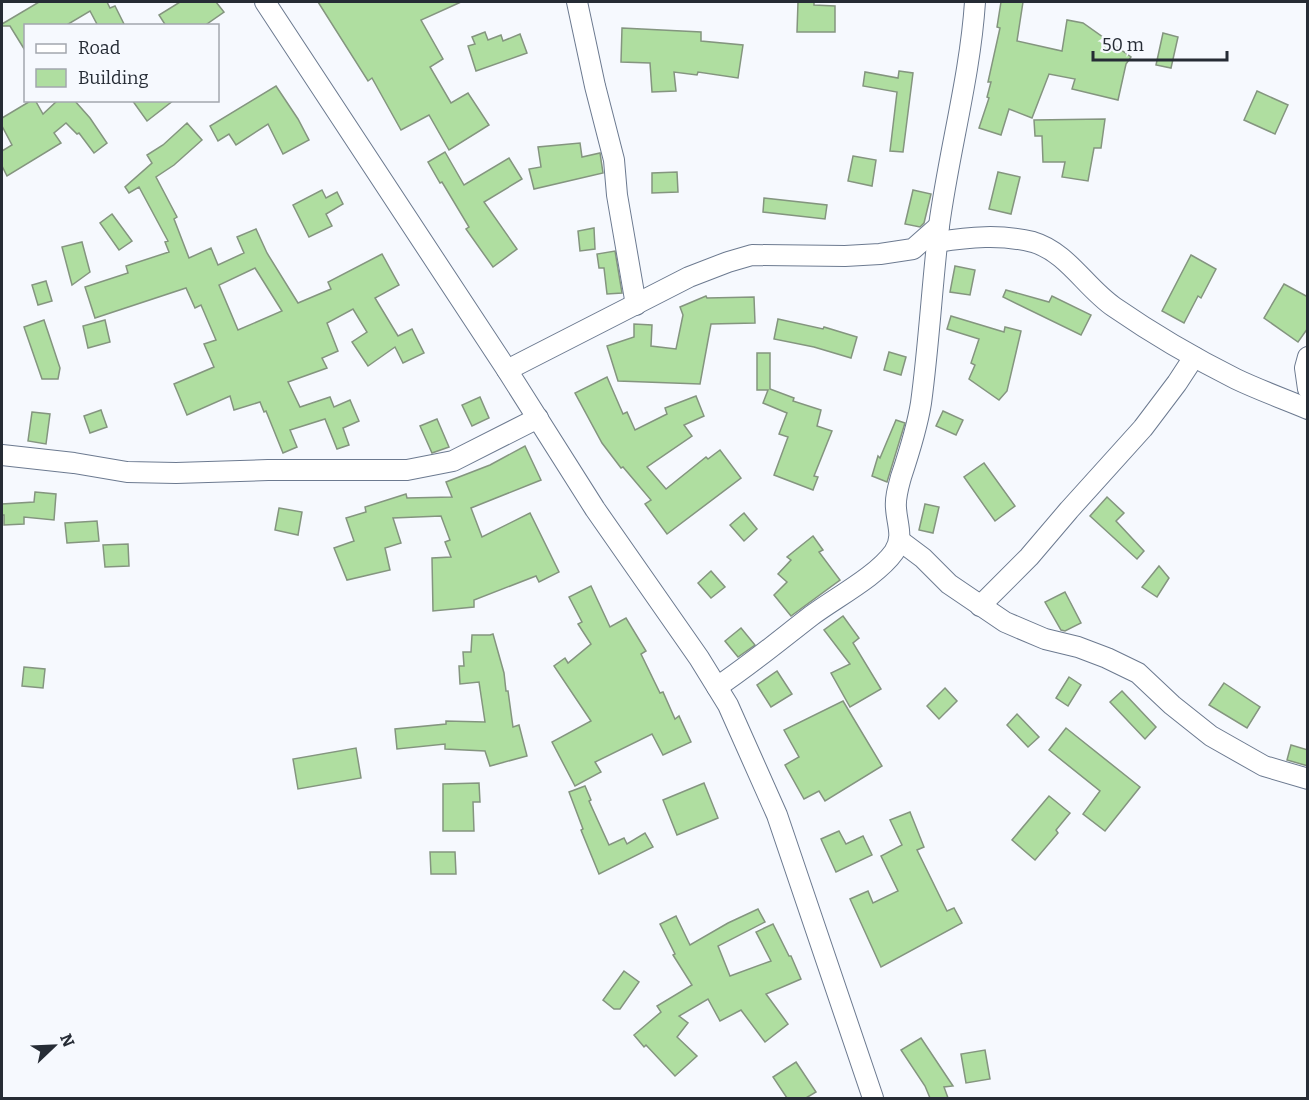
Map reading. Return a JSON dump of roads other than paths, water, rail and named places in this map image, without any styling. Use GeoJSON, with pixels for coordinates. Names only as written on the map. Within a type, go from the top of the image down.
{"type":"FeatureCollection","features":[{"type":"Feature","properties":{"kind":"street"},"geometry":{"type":"LineString","coordinates":[[265,2],[596,509],[692,648],[728,705],[777,814],[873,1098]]}},
{"type":"Feature","properties":{"kind":"street"},"geometry":{"type":"LineString","coordinates":[[577,2],[614,160],[617,195],[636,305]]}},
{"type":"Feature","properties":{"kind":"street"},"geometry":{"type":"LineString","coordinates":[[717,687],[881,566],[894,552],[899,540],[896,493],[921,404],[939,234],[963,95],[975,2]]}},
{"type":"Feature","properties":{"kind":"street"},"geometry":{"type":"LineString","coordinates":[[507,370],[689,277],[752,255],[845,256],[913,249],[939,234],[1003,237],[1034,243],[1059,256],[1111,305],[1194,357],[1237,380],[1308,409]]}},
{"type":"Feature","properties":{"kind":"street"},"geometry":{"type":"LineString","coordinates":[[913,249],[935,271]]}},
{"type":"Feature","properties":{"kind":"street"},"geometry":{"type":"LineString","coordinates":[[980,606],[1029,557],[1143,428],[1194,357]]}},
{"type":"Feature","properties":{"kind":"street"},"geometry":{"type":"LineString","coordinates":[[1308,357],[1305,368],[1308,388]]}},
{"type":"Feature","properties":{"kind":"street"},"geometry":{"type":"LineString","coordinates":[[2,455],[127,472],[407,470],[453,461],[538,418]]}},
{"type":"Feature","properties":{"kind":"street"},"geometry":{"type":"LineString","coordinates":[[899,540],[923,558],[948,584],[1005,622],[1045,639],[1088,651],[1138,673],[1172,705],[1211,736],[1264,766],[1308,779]]}}]}
